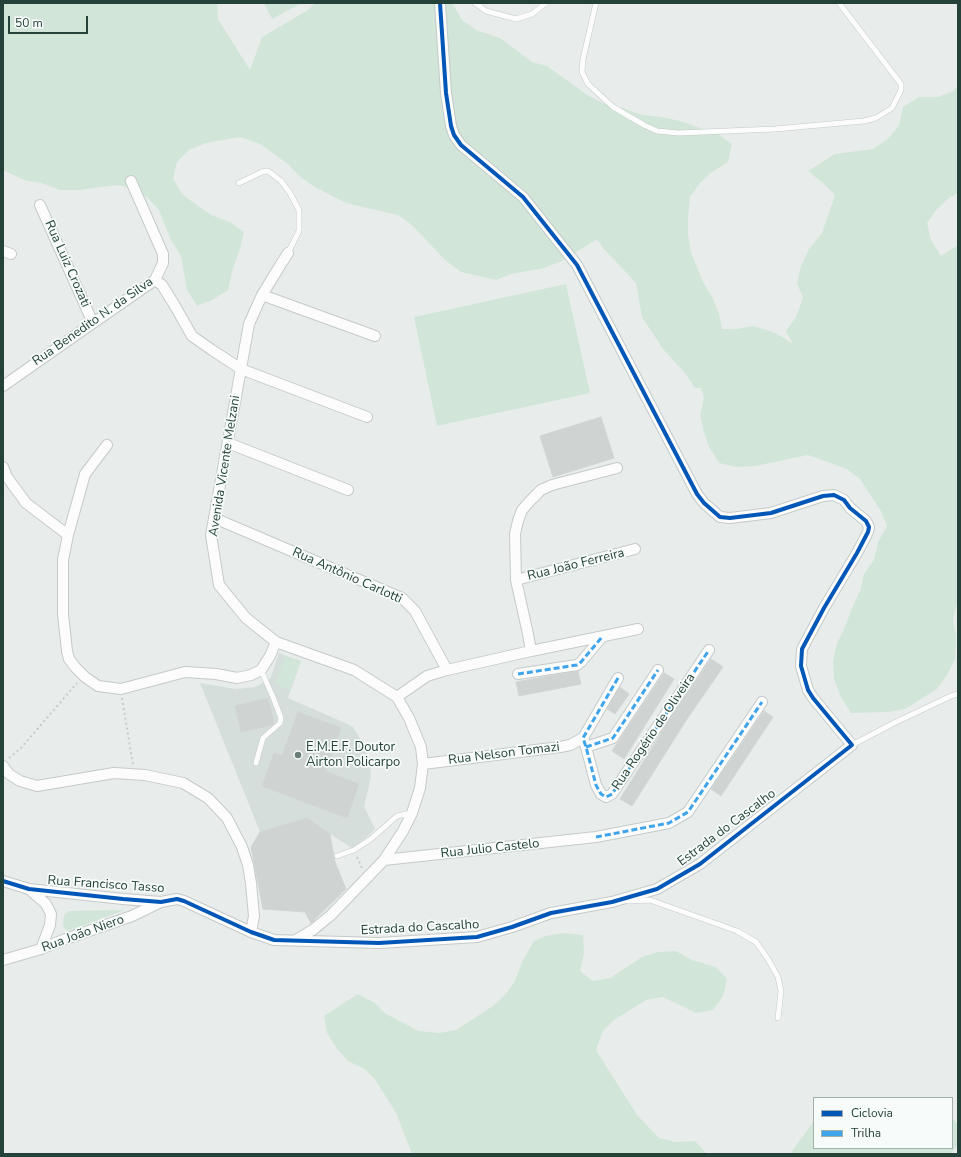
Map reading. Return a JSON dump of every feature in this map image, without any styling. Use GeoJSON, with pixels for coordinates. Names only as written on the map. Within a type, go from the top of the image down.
{"type":"FeatureCollection","features":[{"type":"Feature","properties":{"kind":"street"},"geometry":{"type":"LineString","coordinates":[[440,3],[446,93],[451,126],[454,135],[461,145],[523,197],[577,265],[697,494],[704,503],[720,517],[730,518],[771,513],[823,496],[834,495],[844,500],[850,508],[866,520],[869,527],[868,532],[802,649],[802,666],[808,690],[852,745]]}},
{"type":"Feature","properties":{"kind":"street","name":"Rua Benedito N. da Silva"},"geometry":{"type":"LineString","coordinates":[[3,386],[155,280],[163,263],[163,254],[131,181]]}},
{"type":"Feature","properties":{"kind":"street","name":"Rua Luiz Crozati"},"geometry":{"type":"LineString","coordinates":[[40,205],[93,322]]}},
{"type":"Feature","properties":{"kind":"street","name":"Avenida Vicente Melzani"},"geometry":{"type":"LineString","coordinates":[[288,254],[262,295],[249,324],[211,535],[219,585],[246,618],[276,642],[354,670],[397,697],[409,718],[421,747],[423,764],[420,788],[412,813],[403,831],[384,860],[331,915],[314,929],[295,940]]}},
{"type":"Feature","properties":{"kind":"street"},"geometry":{"type":"LineString","coordinates":[[155,280],[162,285],[192,336],[241,369],[366,417]]}},
{"type":"Feature","properties":{"kind":"street"},"geometry":{"type":"LineString","coordinates":[[262,295],[375,336]]}},
{"type":"Feature","properties":{"kind":"street"},"geometry":{"type":"LineString","coordinates":[[228,443],[348,490]]}},
{"type":"Feature","properties":{"kind":"street"},"geometry":{"type":"LineString","coordinates":[[107,445],[85,474],[68,535],[63,560],[62,614],[67,651],[69,659],[83,676],[98,686],[121,689],[185,672],[216,674],[237,678],[251,675],[261,670],[270,656],[276,642]]}},
{"type":"Feature","properties":{"kind":"street"},"geometry":{"type":"LineString","coordinates":[[3,467],[7,477],[26,503],[68,535]]}},
{"type":"Feature","properties":{"kind":"street"},"geometry":{"type":"LineString","coordinates":[[531,651],[516,580],[515,534],[522,510],[541,490],[552,485],[617,468]]}},
{"type":"Feature","properties":{"kind":"street","name":"Rua Antônio Carlotti"},"geometry":{"type":"LineString","coordinates":[[214,518],[402,598],[415,610],[446,670]]}},
{"type":"Feature","properties":{"kind":"street","name":"Rua João Ferreira"},"geometry":{"type":"LineString","coordinates":[[516,580],[636,549]]}},
{"type":"Feature","properties":{"kind":"street"},"geometry":{"type":"LineString","coordinates":[[397,697],[427,676],[446,670],[531,651],[638,630]]}},
{"type":"Feature","properties":{"kind":"street"},"geometry":{"type":"LineString","coordinates":[[518,674],[577,664],[581,662],[602,637]]}},
{"type":"Feature","properties":{"kind":"street","name":"Rua Rogério de Oliveira"},"geometry":{"type":"LineString","coordinates":[[584,743],[596,785],[601,794],[606,796],[612,794],[709,650]]}},
{"type":"Feature","properties":{"kind":"street","name":"Rua Nelson Tomazi"},"geometry":{"type":"LineString","coordinates":[[423,764],[560,747],[613,738],[658,670]]}},
{"type":"Feature","properties":{"kind":"street"},"geometry":{"type":"LineString","coordinates":[[584,743],[618,678]]}},
{"type":"Feature","properties":{"kind":"street","name":"Rua Julio Castelo"},"geometry":{"type":"LineString","coordinates":[[384,860],[596,837],[669,823],[688,812],[762,702]]}},
{"type":"Feature","properties":{"kind":"street","name":"Estrada do Cascalho"},"geometry":{"type":"LineString","coordinates":[[295,940],[379,943],[477,937],[512,927],[551,913],[612,902],[657,889],[700,864],[852,745]]}},
{"type":"Feature","properties":{"kind":"street"},"geometry":{"type":"LineString","coordinates":[[6,762],[9,774],[20,781],[37,786],[114,774],[134,774],[183,782],[208,798],[227,818],[242,847],[248,865],[254,916],[251,932]]}},
{"type":"Feature","properties":{"kind":"street","name":"Rua Francisco Tasso"},"geometry":{"type":"LineString","coordinates":[[3,882],[29,889],[123,899],[161,902],[176,899],[184,901],[251,932],[274,940],[295,940]]}},
{"type":"Feature","properties":{"kind":"street"},"geometry":{"type":"LineString","coordinates":[[29,889],[46,904],[51,914],[50,925],[41,949]]}},
{"type":"Feature","properties":{"kind":"street","name":"Rua João Niero"},"geometry":{"type":"LineString","coordinates":[[3,960],[41,949],[132,916],[161,902]]}},
{"type":"Feature","properties":{"kind":"lane"},"geometry":{"type":"LineString","coordinates":[[475,3],[486,11],[516,19],[532,14],[546,3]]}},
{"type":"Feature","properties":{"kind":"lane"},"geometry":{"type":"LineString","coordinates":[[596,3],[583,59],[582,72],[588,84],[613,107],[644,125],[657,131],[679,134],[775,129],[864,121],[876,118],[892,108],[901,90],[901,84],[839,3]]}},
{"type":"Feature","properties":{"kind":"lane"},"geometry":{"type":"LineString","coordinates":[[239,183],[262,172],[268,171],[281,181],[290,193],[299,210],[299,231],[288,254]]}},
{"type":"Feature","properties":{"kind":"lane"},"geometry":{"type":"LineString","coordinates":[[256,763],[263,738],[280,723],[280,718],[273,697],[261,670]]}},
{"type":"Feature","properties":{"kind":"lane","name":"Estrada do Cascalho"},"geometry":{"type":"LineString","coordinates":[[852,745],[894,723],[958,694]]}},
{"type":"Feature","properties":{"kind":"lane"},"geometry":{"type":"LineString","coordinates":[[337,856],[354,850],[370,839],[397,816],[412,813]]}},
{"type":"Feature","properties":{"kind":"lane"},"geometry":{"type":"LineString","coordinates":[[612,902],[650,900],[737,931],[756,942],[778,977],[781,991],[778,1018]]}},
{"type":"Feature","properties":{"kind":"path"},"geometry":{"type":"LineString","coordinates":[[6,762],[21,748],[83,676]]}},
{"type":"Feature","properties":{"kind":"path"},"geometry":{"type":"LineString","coordinates":[[121,689],[134,774]]}},
{"type":"Feature","properties":{"kind":"path"},"geometry":{"type":"LineString","coordinates":[[354,850],[367,878]]}},
{"type":"Feature","properties":{"kind":"shaded area","name":"E.M.E.F. Doutor Airton Policarpo"},"geometry":{"type":"Polygon","coordinates":[[[279,653],[301,661],[288,698],[353,727],[370,761],[371,777],[364,806],[375,829],[366,838],[352,848],[307,819],[260,832],[200,683],[236,689],[255,687],[270,679],[279,653]]]}},
{"type":"Feature","properties":{"kind":"green space"},"geometry":{"type":"Polygon","coordinates":[[[3,3],[217,3],[218,19],[250,70],[262,37],[308,10],[315,3],[452,3],[462,20],[476,30],[500,38],[532,62],[547,66],[589,96],[605,104],[623,108],[642,115],[680,121],[718,134],[732,144],[728,162],[712,172],[700,183],[690,197],[688,235],[691,252],[703,282],[713,299],[719,314],[722,329],[736,329],[753,326],[776,333],[793,344],[786,331],[796,317],[803,298],[797,283],[801,266],[809,249],[822,233],[835,195],[808,171],[835,154],[873,149],[889,138],[899,125],[903,107],[919,97],[938,97],[953,91],[958,86],[958,193],[949,198],[937,209],[927,223],[931,240],[941,256],[958,245],[958,600],[953,619],[956,636],[955,659],[947,675],[937,689],[905,709],[888,712],[851,713],[841,697],[834,679],[833,661],[837,643],[860,591],[864,574],[874,560],[878,542],[887,526],[881,511],[860,479],[847,469],[808,455],[755,466],[737,467],[719,463],[709,447],[704,432],[700,415],[704,398],[701,388],[695,388],[685,373],[663,349],[642,317],[636,283],[603,248],[597,239],[562,261],[544,268],[511,274],[496,280],[461,272],[445,260],[412,225],[398,215],[346,203],[313,186],[299,176],[288,164],[260,144],[240,137],[206,143],[189,150],[177,162],[173,179],[183,195],[211,215],[230,222],[244,232],[228,290],[212,300],[197,306],[187,290],[181,256],[171,240],[159,210],[148,198],[134,188],[117,185],[79,190],[60,190],[41,183],[24,180],[3,170],[3,3]]]}},
{"type":"Feature","properties":{"kind":"green space"},"geometry":{"type":"Polygon","coordinates":[[[264,3],[302,3],[272,19],[264,3]]]}},
{"type":"Feature","properties":{"kind":"green space"},"geometry":{"type":"Polygon","coordinates":[[[566,284],[590,393],[437,426],[414,317],[566,284]]]}},
{"type":"Feature","properties":{"kind":"green space"},"geometry":{"type":"Polygon","coordinates":[[[285,656],[301,661],[290,690],[275,684],[285,656]]]}},
{"type":"Feature","properties":{"kind":"green space"},"geometry":{"type":"Polygon","coordinates":[[[125,910],[68,931],[63,925],[64,915],[69,911],[125,910]]]}},
{"type":"Feature","properties":{"kind":"green space"},"geometry":{"type":"Polygon","coordinates":[[[563,933],[583,935],[584,953],[580,971],[593,981],[610,978],[642,957],[657,952],[676,951],[692,960],[716,967],[727,979],[723,996],[713,1010],[696,1013],[663,997],[646,1000],[614,1020],[603,1031],[596,1050],[637,1115],[659,1138],[676,1142],[695,1141],[707,1154],[412,1154],[396,1113],[376,1081],[365,1069],[348,1061],[337,1049],[327,1033],[324,1016],[358,994],[375,1003],[386,1014],[419,1031],[439,1033],[456,1030],[493,1006],[505,995],[515,981],[522,962],[534,941],[546,936],[563,933]]]}},
{"type":"Feature","properties":{"kind":"green space"},"geometry":{"type":"Polygon","coordinates":[[[953,1118],[958,1125],[958,1143],[951,1154],[790,1154],[813,1122],[813,1149],[953,1149],[953,1118]]]}},
{"type":"Feature","properties":{"kind":"building"},"geometry":{"type":"Polygon","coordinates":[[[601,417],[614,458],[553,477],[540,436],[601,417]]]}},
{"type":"Feature","properties":{"kind":"building"},"geometry":{"type":"Polygon","coordinates":[[[711,659],[723,667],[687,719],[632,806],[620,799],[670,719],[711,659]]]}},
{"type":"Feature","properties":{"kind":"building"},"geometry":{"type":"Polygon","coordinates":[[[578,671],[581,684],[519,696],[516,682],[578,671]]]}},
{"type":"Feature","properties":{"kind":"building"},"geometry":{"type":"Polygon","coordinates":[[[664,673],[674,679],[624,759],[612,751],[664,673]]]}},
{"type":"Feature","properties":{"kind":"building"},"geometry":{"type":"Polygon","coordinates":[[[620,687],[629,694],[615,714],[607,709],[620,687]]]}},
{"type":"Feature","properties":{"kind":"building"},"geometry":{"type":"Polygon","coordinates":[[[268,698],[274,723],[272,725],[241,732],[235,706],[268,698]]]}},
{"type":"Feature","properties":{"kind":"building"},"geometry":{"type":"Polygon","coordinates":[[[764,711],[773,717],[721,796],[711,789],[764,711]]]}},
{"type":"Feature","properties":{"kind":"building"},"geometry":{"type":"Polygon","coordinates":[[[298,712],[341,728],[325,771],[359,784],[347,818],[262,786],[274,753],[282,756],[298,712]]]}},
{"type":"Feature","properties":{"kind":"building"},"geometry":{"type":"Polygon","coordinates":[[[307,818],[330,834],[335,862],[346,889],[311,923],[305,912],[263,909],[251,847],[260,832],[307,818]]]}},
{"type":"Feature","properties":{"kind":"marked path"},"geometry":{"type":"LineString","coordinates":[[518,674],[577,665],[602,637]]}},
{"type":"Feature","properties":{"kind":"marked path"},"geometry":{"type":"LineString","coordinates":[[618,678],[583,738],[596,785],[601,794],[606,797],[612,794],[709,650]]}},
{"type":"Feature","properties":{"kind":"marked path"},"geometry":{"type":"LineString","coordinates":[[586,747],[613,738],[658,670]]}},
{"type":"Feature","properties":{"kind":"marked path"},"geometry":{"type":"LineString","coordinates":[[596,837],[669,823],[688,812],[762,702]]}},
{"type":"Feature","properties":{"kind":"cycle path"},"geometry":{"type":"LineString","coordinates":[[3,881],[29,889],[123,899],[161,902],[177,899],[251,932],[274,940],[379,943],[477,937],[512,927],[551,913],[612,902],[657,889],[700,864],[852,745],[808,690],[801,666],[802,649],[868,532],[869,527],[866,521],[850,508],[844,500],[834,495],[823,496],[771,513],[730,518],[720,517],[704,503],[697,494],[577,265],[523,197],[461,145],[454,135],[451,126],[446,93],[440,3]]}},
{"type":"Feature","properties":{"kind":"place","name":"E.M.E.F. Doutor Airton Policarpo"},"geometry":{"type":"Point","coordinates":[298,755]}}]}
